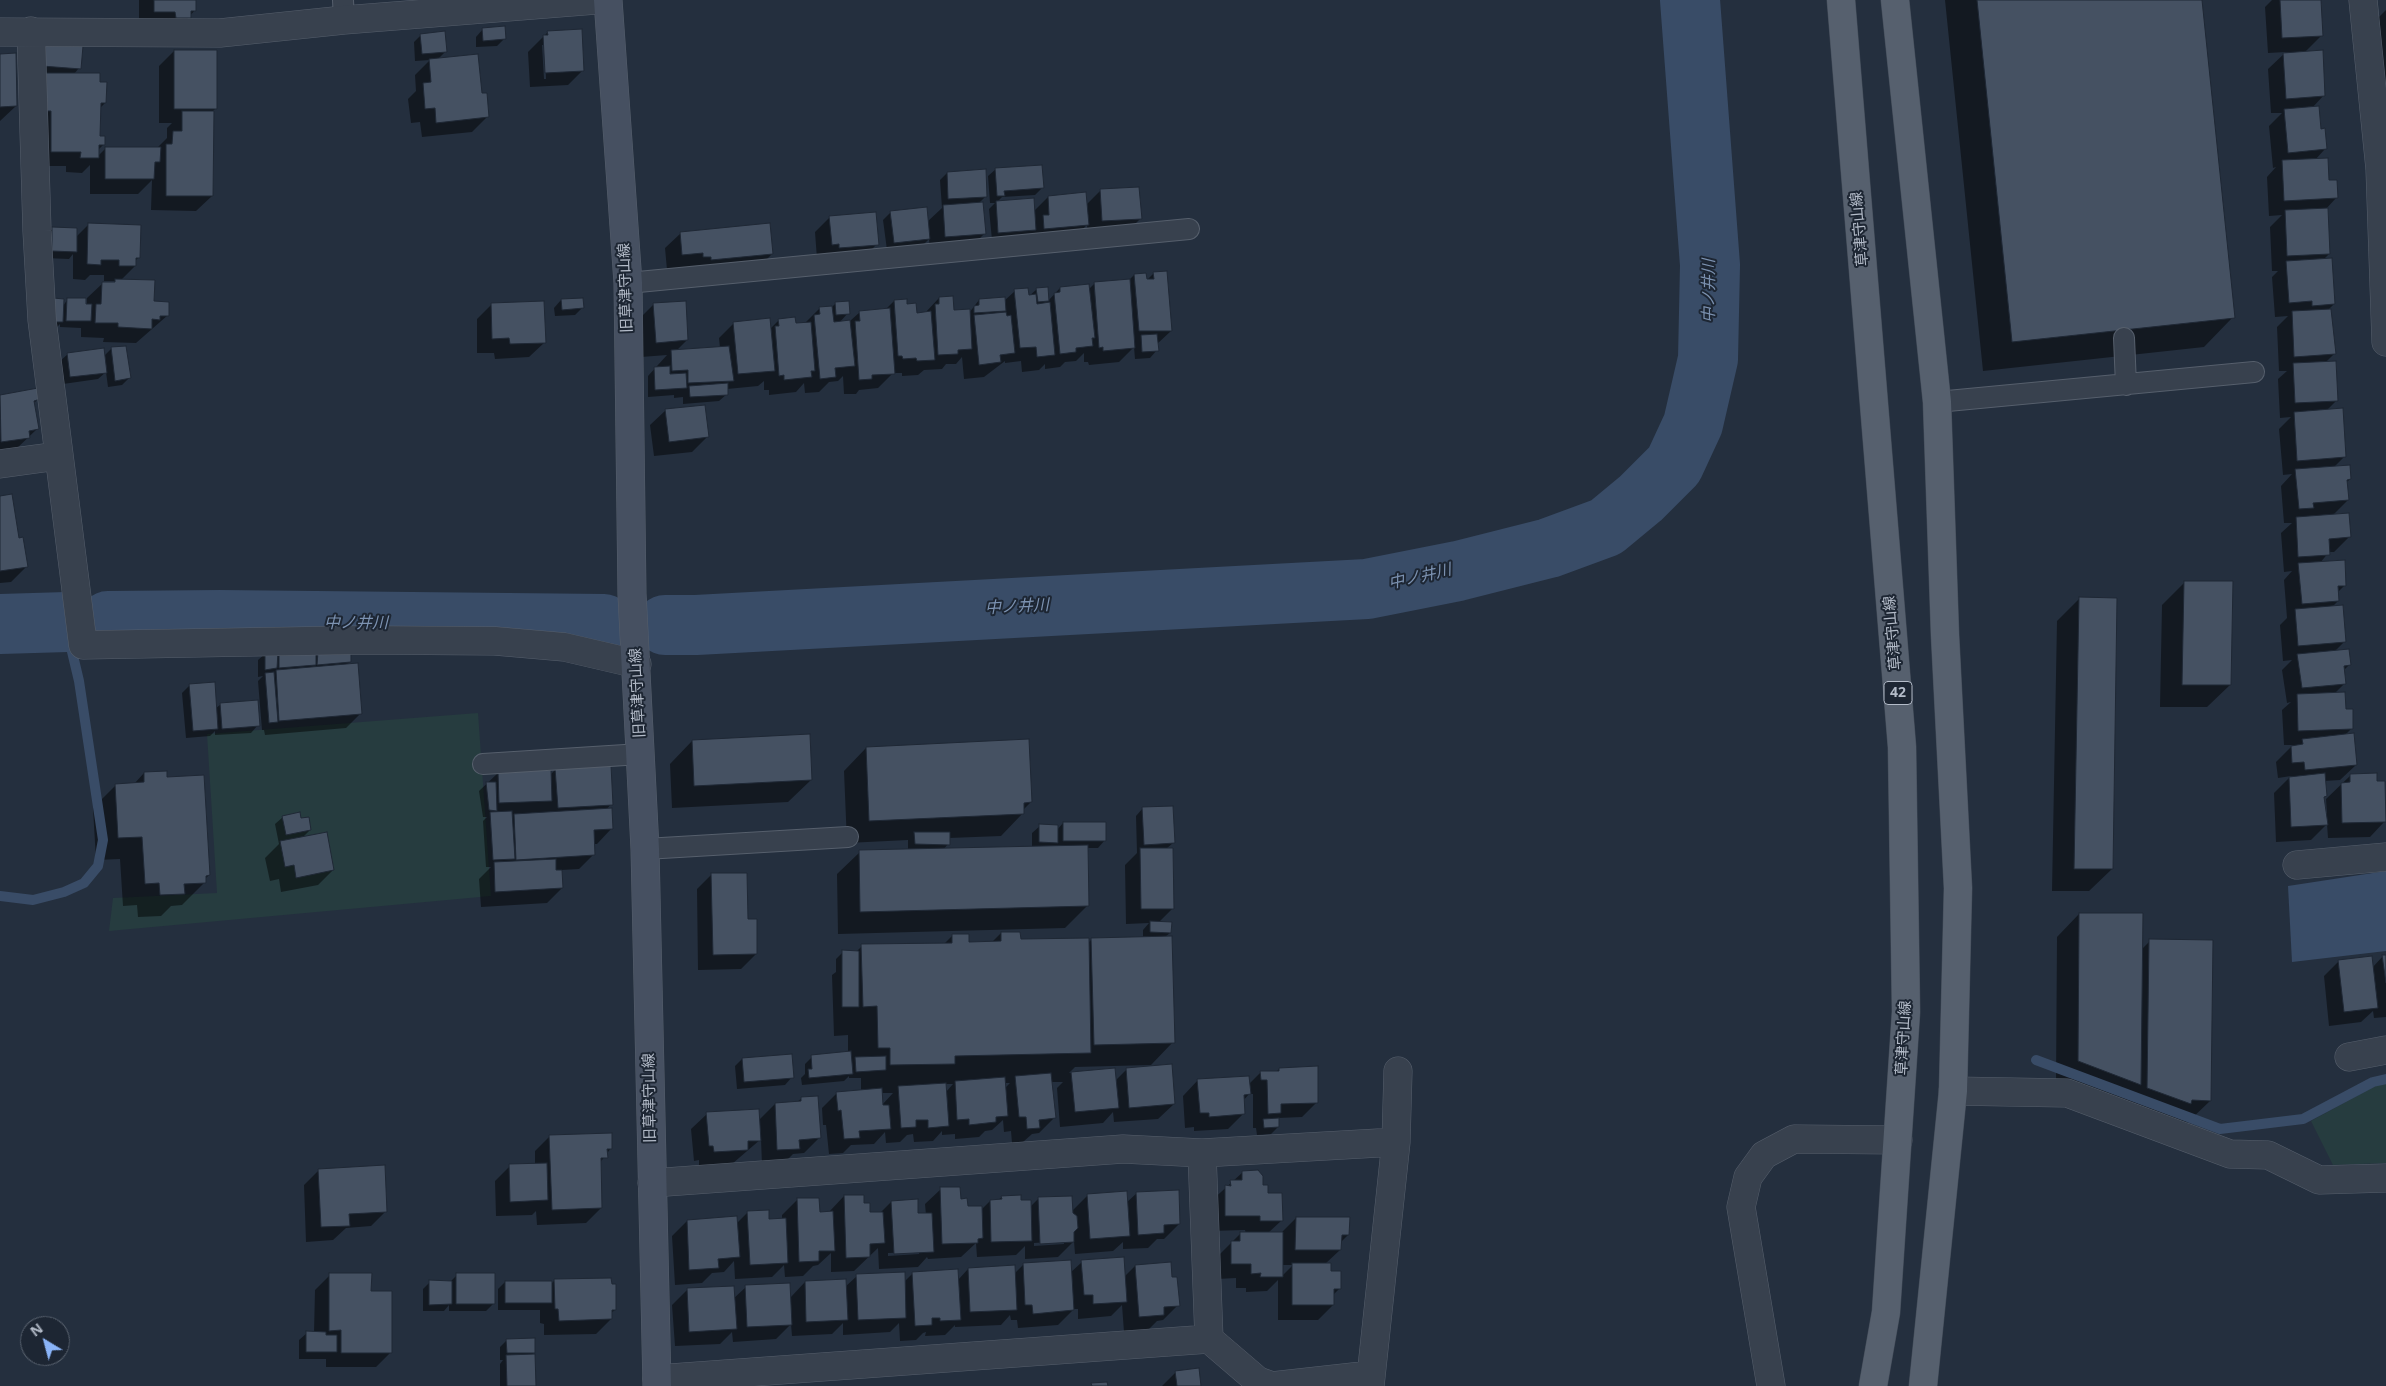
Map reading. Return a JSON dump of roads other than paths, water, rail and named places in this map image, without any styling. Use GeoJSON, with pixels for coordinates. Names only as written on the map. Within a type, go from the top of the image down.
{"type":"FeatureCollection","features":[{"type":"Feature","properties":{"kind":"main road","name":"草津守山線"},"geometry":{"type":"LineString","coordinates":[[1841,0],[1902,747],[1906,1012],[1886,1312],[1873,1386]]}},
{"type":"Feature","properties":{"kind":"main road"},"geometry":{"type":"LineString","coordinates":[[1895,0],[1937,402],[1945,635],[1958,888],[1953,1091],[1923,1386]]}},
{"type":"Feature","properties":{"kind":"street"},"geometry":{"type":"LineString","coordinates":[[0,32],[220,33],[343,10],[596,0]]}},
{"type":"Feature","properties":{"kind":"street","name":"旧草津守山線"},"geometry":{"type":"LineString","coordinates":[[608,0],[628,282],[632,594],[645,850],[657,1382]]}},
{"type":"Feature","properties":{"kind":"street"},"geometry":{"type":"LineString","coordinates":[[2362,0],[2383,169],[2386,342]]}},
{"type":"Feature","properties":{"kind":"street"},"geometry":{"type":"LineString","coordinates":[[31,31],[36,231],[42,320],[83,645],[362,640],[495,641],[564,647],[637,664]]}},
{"type":"Feature","properties":{"kind":"street"},"geometry":{"type":"LineString","coordinates":[[0,464],[58,456]]}},
{"type":"Feature","properties":{"kind":"street"},"geometry":{"type":"LineString","coordinates":[[2297,865],[2386,856]]}},
{"type":"Feature","properties":{"kind":"street"},"geometry":{"type":"LineString","coordinates":[[2349,1057],[2386,1050]]}},
{"type":"Feature","properties":{"kind":"street"},"geometry":{"type":"LineString","coordinates":[[657,1382],[1209,1339],[1258,1381],[1272,1386],[1371,1380],[1396,1142],[1398,1071]]}},
{"type":"Feature","properties":{"kind":"street"},"geometry":{"type":"LineString","coordinates":[[1953,1091],[2067,1093],[2230,1154],[2268,1155],[2319,1180],[2386,1178]]}},
{"type":"Feature","properties":{"kind":"street"},"geometry":{"type":"LineString","coordinates":[[1771,1386],[1741,1208],[1748,1177],[1764,1155],[1794,1139],[1898,1140]]}},
{"type":"Feature","properties":{"kind":"street"},"geometry":{"type":"LineString","coordinates":[[652,1183],[1123,1149],[1202,1153],[1396,1142]]}},
{"type":"Feature","properties":{"kind":"street"},"geometry":{"type":"LineString","coordinates":[[1202,1153],[1209,1339]]}},
{"type":"Feature","properties":{"kind":"lane"},"geometry":{"type":"LineString","coordinates":[[628,282],[1189,229]]}},
{"type":"Feature","properties":{"kind":"lane"},"geometry":{"type":"LineString","coordinates":[[2124,338],[2126,385]]}},
{"type":"Feature","properties":{"kind":"lane"},"geometry":{"type":"LineString","coordinates":[[1937,402],[2254,372]]}},
{"type":"Feature","properties":{"kind":"lane"},"geometry":{"type":"LineString","coordinates":[[483,764],[641,754]]}},
{"type":"Feature","properties":{"kind":"lane"},"geometry":{"type":"LineString","coordinates":[[645,850],[848,837]]}},
{"type":"Feature","properties":{"kind":"water"},"geometry":{"type":"Polygon","coordinates":[[[2386,871],[2386,951],[2292,962],[2288,886],[2386,871]]]}},
{"type":"Feature","properties":{"kind":"waterway","name":"中ノ井川"},"geometry":{"type":"LineString","coordinates":[[665,625],[696,625],[1367,589],[1458,571],[1549,548],[1606,527],[1641,498],[1674,465],[1693,424],[1708,359],[1710,265],[1690,0]]}},
{"type":"Feature","properties":{"kind":"waterway","name":"中ノ井川"},"geometry":{"type":"LineString","coordinates":[[108,621],[220,620],[604,624]]}},
{"type":"Feature","properties":{"kind":"waterway"},"geometry":{"type":"LineString","coordinates":[[0,896],[33,900],[64,892],[84,883],[98,866],[103,840],[79,681],[65,622]]}},
{"type":"Feature","properties":{"kind":"waterway","name":"中ノ井川"},"geometry":{"type":"LineString","coordinates":[[0,624],[67,622]]}},
{"type":"Feature","properties":{"kind":"waterway"},"geometry":{"type":"LineString","coordinates":[[2036,1060],[2220,1129],[2303,1119],[2373,1082],[2386,1079]]}}]}
